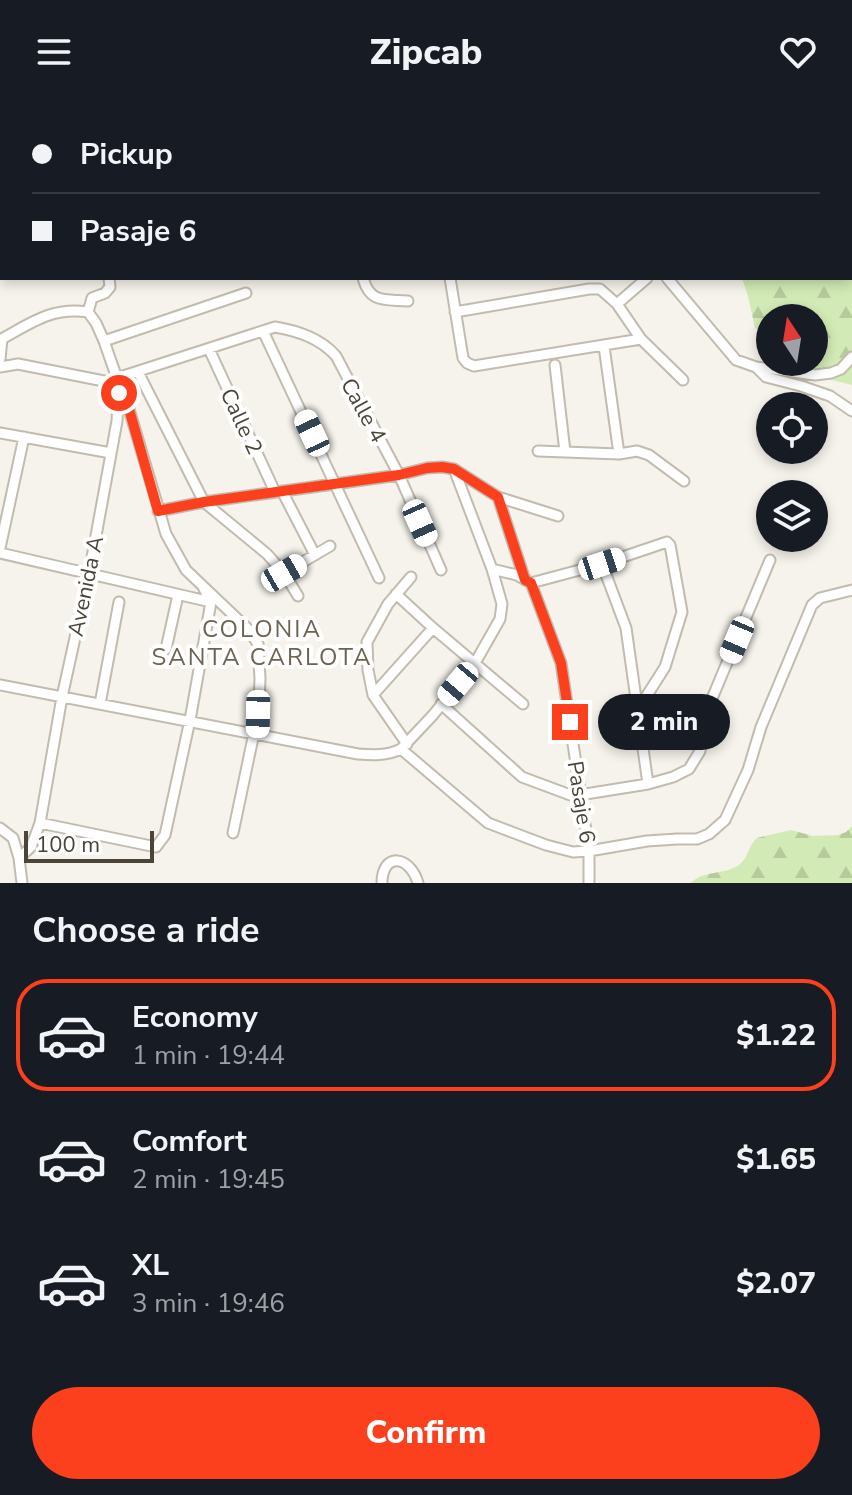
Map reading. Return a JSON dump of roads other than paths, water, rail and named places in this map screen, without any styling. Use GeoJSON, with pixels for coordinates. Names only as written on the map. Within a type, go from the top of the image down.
{"type":"FeatureCollection","features":[{"type":"Feature","properties":{"kind":"street"},"geometry":{"type":"LineString","coordinates":[[0,359],[1,340],[32,320],[56,312],[88,312],[92,298],[105,293],[110,287],[109,280]]}},
{"type":"Feature","properties":{"kind":"street"},"geometry":{"type":"LineString","coordinates":[[364,280],[369,295],[375,298],[408,301]]}},
{"type":"Feature","properties":{"kind":"street"},"geometry":{"type":"LineString","coordinates":[[450,280],[463,358],[474,366],[641,339]]}},
{"type":"Feature","properties":{"kind":"street"},"geometry":{"type":"LineString","coordinates":[[617,304],[645,280]]}},
{"type":"Feature","properties":{"kind":"street"},"geometry":{"type":"LineString","coordinates":[[669,280],[736,360],[756,367]]}},
{"type":"Feature","properties":{"kind":"street"},"geometry":{"type":"LineString","coordinates":[[455,312],[600,289],[617,304],[641,339],[683,380]]}},
{"type":"Feature","properties":{"kind":"street"},"geometry":{"type":"LineString","coordinates":[[104,341],[246,293]]}},
{"type":"Feature","properties":{"kind":"street","name":"Avenida A"},"geometry":{"type":"LineString","coordinates":[[19,858],[31,847],[40,823],[117,421],[118,385],[104,341],[88,312]]}},
{"type":"Feature","properties":{"kind":"street","name":"Calle 4"},"geometry":{"type":"LineString","coordinates":[[263,331],[275,327],[295,331],[328,347],[336,356],[399,475],[441,570]]}},
{"type":"Feature","properties":{"kind":"street"},"geometry":{"type":"LineString","coordinates":[[0,367],[18,364],[118,385],[138,372],[263,331],[379,578]]}},
{"type":"Feature","properties":{"kind":"street"},"geometry":{"type":"LineString","coordinates":[[604,346],[619,454]]}},
{"type":"Feature","properties":{"kind":"street","name":"Calle 2"},"geometry":{"type":"LineString","coordinates":[[209,349],[279,491],[315,555]]}},
{"type":"Feature","properties":{"kind":"street"},"geometry":{"type":"LineString","coordinates":[[828,373],[841,369],[852,357]]}},
{"type":"Feature","properties":{"kind":"street"},"geometry":{"type":"LineString","coordinates":[[555,365],[565,452]]}},
{"type":"Feature","properties":{"kind":"street"},"geometry":{"type":"LineString","coordinates":[[138,372],[204,502],[267,554],[298,596]]}},
{"type":"Feature","properties":{"kind":"street"},"geometry":{"type":"LineString","coordinates":[[765,376],[830,396],[852,411]]}},
{"type":"Feature","properties":{"kind":"street"},"geometry":{"type":"LineString","coordinates":[[118,385],[129,409],[166,534],[186,570],[248,629],[258,644],[260,664],[256,733],[233,833]]}},
{"type":"Feature","properties":{"kind":"street"},"geometry":{"type":"LineString","coordinates":[[0,433],[111,453]]}},
{"type":"Feature","properties":{"kind":"street"},"geometry":{"type":"LineString","coordinates":[[24,437],[0,550],[211,602]]}},
{"type":"Feature","properties":{"kind":"street"},"geometry":{"type":"LineString","coordinates":[[538,451],[643,452],[684,481]]}},
{"type":"Feature","properties":{"kind":"street"},"geometry":{"type":"LineString","coordinates":[[158,511],[442,467],[454,469],[498,497],[558,516]]}},
{"type":"Feature","properties":{"kind":"street"},"geometry":{"type":"LineString","coordinates":[[0,685],[358,754],[395,752],[433,715],[475,663],[500,619],[502,604],[492,569],[454,469]]}},
{"type":"Feature","properties":{"kind":"street","name":"Pasaje 6"},"geometry":{"type":"LineString","coordinates":[[498,497],[561,663],[589,851],[589,883]]}},
{"type":"Feature","properties":{"kind":"street"},"geometry":{"type":"LineString","coordinates":[[492,569],[517,575],[528,582],[602,564],[667,542],[671,546],[682,612],[665,667],[637,711]]}},
{"type":"Feature","properties":{"kind":"street"},"geometry":{"type":"LineString","coordinates":[[284,573],[330,546]]}},
{"type":"Feature","properties":{"kind":"street"},"geometry":{"type":"LineString","coordinates":[[441,704],[522,777],[573,796],[673,777],[689,769],[700,751],[703,720],[770,560]]}},
{"type":"Feature","properties":{"kind":"street"},"geometry":{"type":"LineString","coordinates":[[602,564],[626,628],[648,784]]}},
{"type":"Feature","properties":{"kind":"street"},"geometry":{"type":"LineString","coordinates":[[411,577],[388,604],[367,642],[373,695],[404,746],[488,823],[573,852],[647,841],[697,839],[709,834],[725,820],[748,770],[761,727],[812,605],[820,598],[852,590]]}},
{"type":"Feature","properties":{"kind":"street"},"geometry":{"type":"LineString","coordinates":[[40,823],[156,847],[165,835],[211,602],[202,585]]}},
{"type":"Feature","properties":{"kind":"street"},"geometry":{"type":"LineString","coordinates":[[396,594],[523,704]]}},
{"type":"Feature","properties":{"kind":"street"},"geometry":{"type":"LineString","coordinates":[[166,649],[178,595]]}},
{"type":"Feature","properties":{"kind":"street"},"geometry":{"type":"LineString","coordinates":[[100,704],[119,602]]}},
{"type":"Feature","properties":{"kind":"street"},"geometry":{"type":"LineString","coordinates":[[373,695],[433,628]]}},
{"type":"Feature","properties":{"kind":"street"},"geometry":{"type":"LineString","coordinates":[[0,828],[13,838],[22,883]]}},
{"type":"Feature","properties":{"kind":"street"},"geometry":{"type":"LineString","coordinates":[[382,883],[386,868],[397,861],[404,861],[409,866],[418,883]]}},
{"type":"Feature","properties":{"kind":"district","name":"COLONIA SANTA CARLOTA"},"geometry":{"type":"Point","coordinates":[262,643]}}]}
